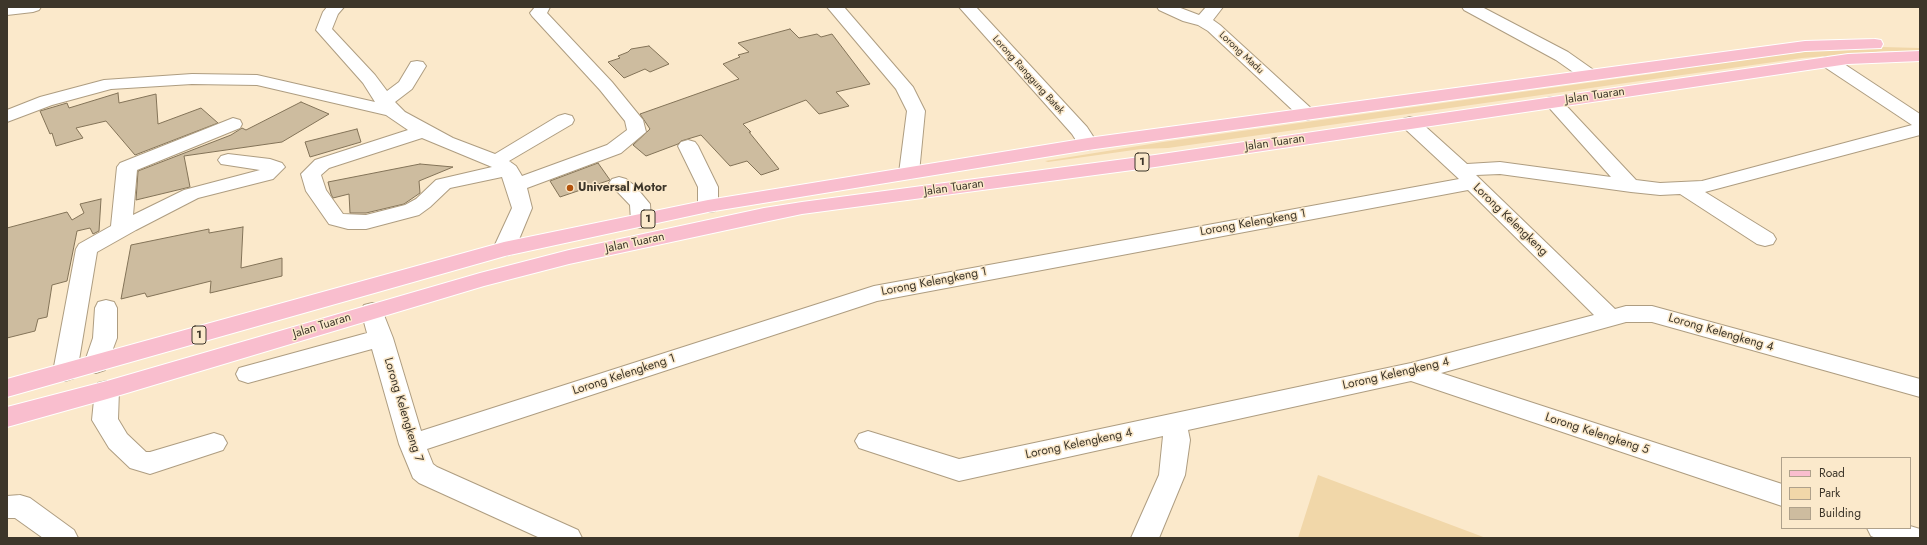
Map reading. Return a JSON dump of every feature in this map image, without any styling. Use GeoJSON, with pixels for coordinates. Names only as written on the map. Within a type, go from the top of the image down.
{"type":"FeatureCollection","features":[{"type":"Feature","properties":{"kind":"main road","name":"Jalan Tuaran"},"geometry":{"type":"LineString","coordinates":[[7,388],[504,249],[708,206],[1088,144],[1589,74],[1805,46],[1845,44],[1917,53]]}},
{"type":"Feature","properties":{"kind":"main road","name":"Jalan Tuaran"},"geometry":{"type":"LineString","coordinates":[[7,417],[107,390],[372,311],[569,257],[764,215],[810,207],[1155,161],[1830,62],[1917,53]]}},
{"type":"Feature","properties":{"kind":"main road"},"geometry":{"type":"LineString","coordinates":[[1046,151],[1037,155],[1037,158],[1041,162],[1047,163],[1137,152],[1155,161]]}},
{"type":"Feature","properties":{"kind":"street"},"geometry":{"type":"LineString","coordinates":[[7,10],[33,7]]}},
{"type":"Feature","properties":{"kind":"street"},"geometry":{"type":"LineString","coordinates":[[336,7],[331,12],[324,30],[369,79],[388,106],[398,116],[423,131],[507,172],[522,208],[504,249]]}},
{"type":"Feature","properties":{"kind":"street"},"geometry":{"type":"LineString","coordinates":[[835,7],[904,87],[916,111],[909,173]]}},
{"type":"Feature","properties":{"kind":"street","name":"Lorong Ranggung Batek"},"geometry":{"type":"LineString","coordinates":[[967,7],[1080,131],[1088,144]]}},
{"type":"Feature","properties":{"kind":"street","name":"Lorong Madu"},"geometry":{"type":"LineString","coordinates":[[1165,7],[1189,18],[1202,21],[1214,28],[1307,114]]}},
{"type":"Feature","properties":{"kind":"street"},"geometry":{"type":"LineString","coordinates":[[1202,21],[1215,7]]}},
{"type":"Feature","properties":{"kind":"street"},"geometry":{"type":"LineString","coordinates":[[1470,7],[1562,56],[1589,74]]}},
{"type":"Feature","properties":{"kind":"street"},"geometry":{"type":"LineString","coordinates":[[423,131],[322,164],[311,174],[316,191],[336,219],[348,222],[366,222],[412,210],[423,203],[437,188],[443,184],[473,176],[507,172],[614,149],[637,132],[634,120],[625,109],[538,13],[543,8]]}},
{"type":"Feature","properties":{"kind":"street"},"geometry":{"type":"LineString","coordinates":[[1830,62],[1920,122]]}},
{"type":"Feature","properties":{"kind":"street"},"geometry":{"type":"LineString","coordinates":[[388,106],[406,85],[417,66]]}},
{"type":"Feature","properties":{"kind":"street"},"geometry":{"type":"LineString","coordinates":[[7,116],[46,101],[110,84],[192,79],[257,80],[388,106]]}},
{"type":"Feature","properties":{"kind":"street"},"geometry":{"type":"LineString","coordinates":[[1553,102],[1631,186]]}},
{"type":"Feature","properties":{"kind":"street"},"geometry":{"type":"LineString","coordinates":[[507,172],[524,146],[565,120]]}},
{"type":"Feature","properties":{"kind":"street","name":"Lorong Kelengkeng"},"geometry":{"type":"LineString","coordinates":[[1410,123],[1610,317]]}},
{"type":"Feature","properties":{"kind":"street"},"geometry":{"type":"LineString","coordinates":[[121,230],[127,167],[233,124]]}},
{"type":"Feature","properties":{"kind":"street","name":"Lorong Kelengkeng 1"},"geometry":{"type":"LineString","coordinates":[[412,444],[874,294],[1467,177],[1500,168],[1660,189],[1702,187],[1920,129]]}},
{"type":"Feature","properties":{"kind":"street"},"geometry":{"type":"LineString","coordinates":[[688,146],[708,187],[708,206]]}},
{"type":"Feature","properties":{"kind":"street"},"geometry":{"type":"LineString","coordinates":[[65,372],[87,249],[191,194],[266,175],[276,167],[228,160]]}},
{"type":"Feature","properties":{"kind":"street"},"geometry":{"type":"LineString","coordinates":[[619,183],[628,190],[640,204],[641,221]]}},
{"type":"Feature","properties":{"kind":"street"},"geometry":{"type":"LineString","coordinates":[[1684,188],[1765,239]]}},
{"type":"Feature","properties":{"kind":"street"},"geometry":{"type":"LineString","coordinates":[[96,364],[105,338],[106,308]]}},
{"type":"Feature","properties":{"kind":"street","name":"Lorong Kelengkeng 7"},"geometry":{"type":"LineString","coordinates":[[372,311],[412,444],[422,470],[428,475],[568,538]]}},
{"type":"Feature","properties":{"kind":"street","name":"Lorong Kelengkeng 4"},"geometry":{"type":"LineString","coordinates":[[868,441],[959,470],[1411,372],[1610,317],[1626,314],[1652,314],[1920,388]]}},
{"type":"Feature","properties":{"kind":"street"},"geometry":{"type":"LineString","coordinates":[[248,374],[381,338]]}},
{"type":"Feature","properties":{"kind":"street","name":"Lorong Kelengkeng 5"},"geometry":{"type":"LineString","coordinates":[[1411,372],[1781,495]]}},
{"type":"Feature","properties":{"kind":"street"},"geometry":{"type":"LineString","coordinates":[[107,390],[105,420],[118,441],[139,460],[150,463],[214,443]]}},
{"type":"Feature","properties":{"kind":"street"},"geometry":{"type":"LineString","coordinates":[[1145,538],[1172,475],[1177,440],[1174,423]]}},
{"type":"Feature","properties":{"kind":"street"},"geometry":{"type":"LineString","coordinates":[[7,507],[20,506],[64,538]]}},
{"type":"Feature","properties":{"kind":"street"},"geometry":{"type":"LineString","coordinates":[[1884,529],[1911,538]]}},
{"type":"Feature","properties":{"kind":"green space"},"geometry":{"type":"Polygon","coordinates":[[[1837,48],[1920,48],[1920,51],[1888,51],[1802,58],[1168,148],[1141,149],[1048,162],[1045,161],[1163,142],[1651,74],[1720,62],[1837,48]]]}},
{"type":"Feature","properties":{"kind":"green space"},"geometry":{"type":"Polygon","coordinates":[[[1318,475],[1486,538],[1298,538],[1318,475]]]}},
{"type":"Feature","properties":{"kind":"building"},"geometry":{"type":"Polygon","coordinates":[[[790,29],[799,38],[817,34],[821,37],[832,34],[870,84],[836,92],[849,106],[819,114],[806,100],[743,124],[751,132],[749,132],[779,169],[761,175],[747,161],[730,166],[701,135],[681,141],[678,144],[646,156],[633,145],[650,129],[640,114],[739,79],[723,64],[740,57],[738,55],[749,52],[738,43],[790,29]]]}},
{"type":"Feature","properties":{"kind":"building"},"geometry":{"type":"Polygon","coordinates":[[[649,46],[669,64],[650,72],[645,69],[624,78],[608,62],[620,58],[618,56],[628,52],[631,49],[649,46]]]}},
{"type":"Feature","properties":{"kind":"building"},"geometry":{"type":"Polygon","coordinates":[[[118,93],[119,103],[156,94],[158,124],[201,108],[218,123],[135,155],[106,121],[76,128],[83,138],[56,146],[52,133],[50,134],[40,111],[67,103],[69,108],[118,93]]]}},
{"type":"Feature","properties":{"kind":"building"},"geometry":{"type":"Polygon","coordinates":[[[301,102],[329,114],[282,142],[184,156],[190,187],[136,200],[138,171],[231,135],[242,128],[246,130],[301,102]]]}},
{"type":"Feature","properties":{"kind":"building"},"geometry":{"type":"Polygon","coordinates":[[[357,129],[361,142],[310,157],[305,142],[357,129]]]}},
{"type":"Feature","properties":{"kind":"building","name":"Universal Motor"},"geometry":{"type":"Polygon","coordinates":[[[598,163],[610,180],[560,197],[550,181],[598,163]]]}},
{"type":"Feature","properties":{"kind":"building"},"geometry":{"type":"Polygon","coordinates":[[[420,164],[453,167],[419,181],[420,193],[404,204],[366,213],[350,213],[349,194],[333,198],[331,194],[328,182],[420,164]]]}},
{"type":"Feature","properties":{"kind":"building"},"geometry":{"type":"Polygon","coordinates":[[[101,199],[99,231],[93,234],[90,228],[77,231],[67,281],[52,285],[47,317],[38,319],[35,331],[7,338],[7,228],[67,212],[72,220],[84,213],[80,204],[101,199]]]}},
{"type":"Feature","properties":{"kind":"building"},"geometry":{"type":"Polygon","coordinates":[[[243,227],[241,268],[282,258],[282,276],[210,293],[211,281],[147,297],[145,293],[121,299],[131,245],[209,229],[209,233],[243,227]]]}},
{"type":"Feature","properties":{"kind":"place","name":"Universal Motor"},"geometry":{"type":"Point","coordinates":[570,188]}}]}
